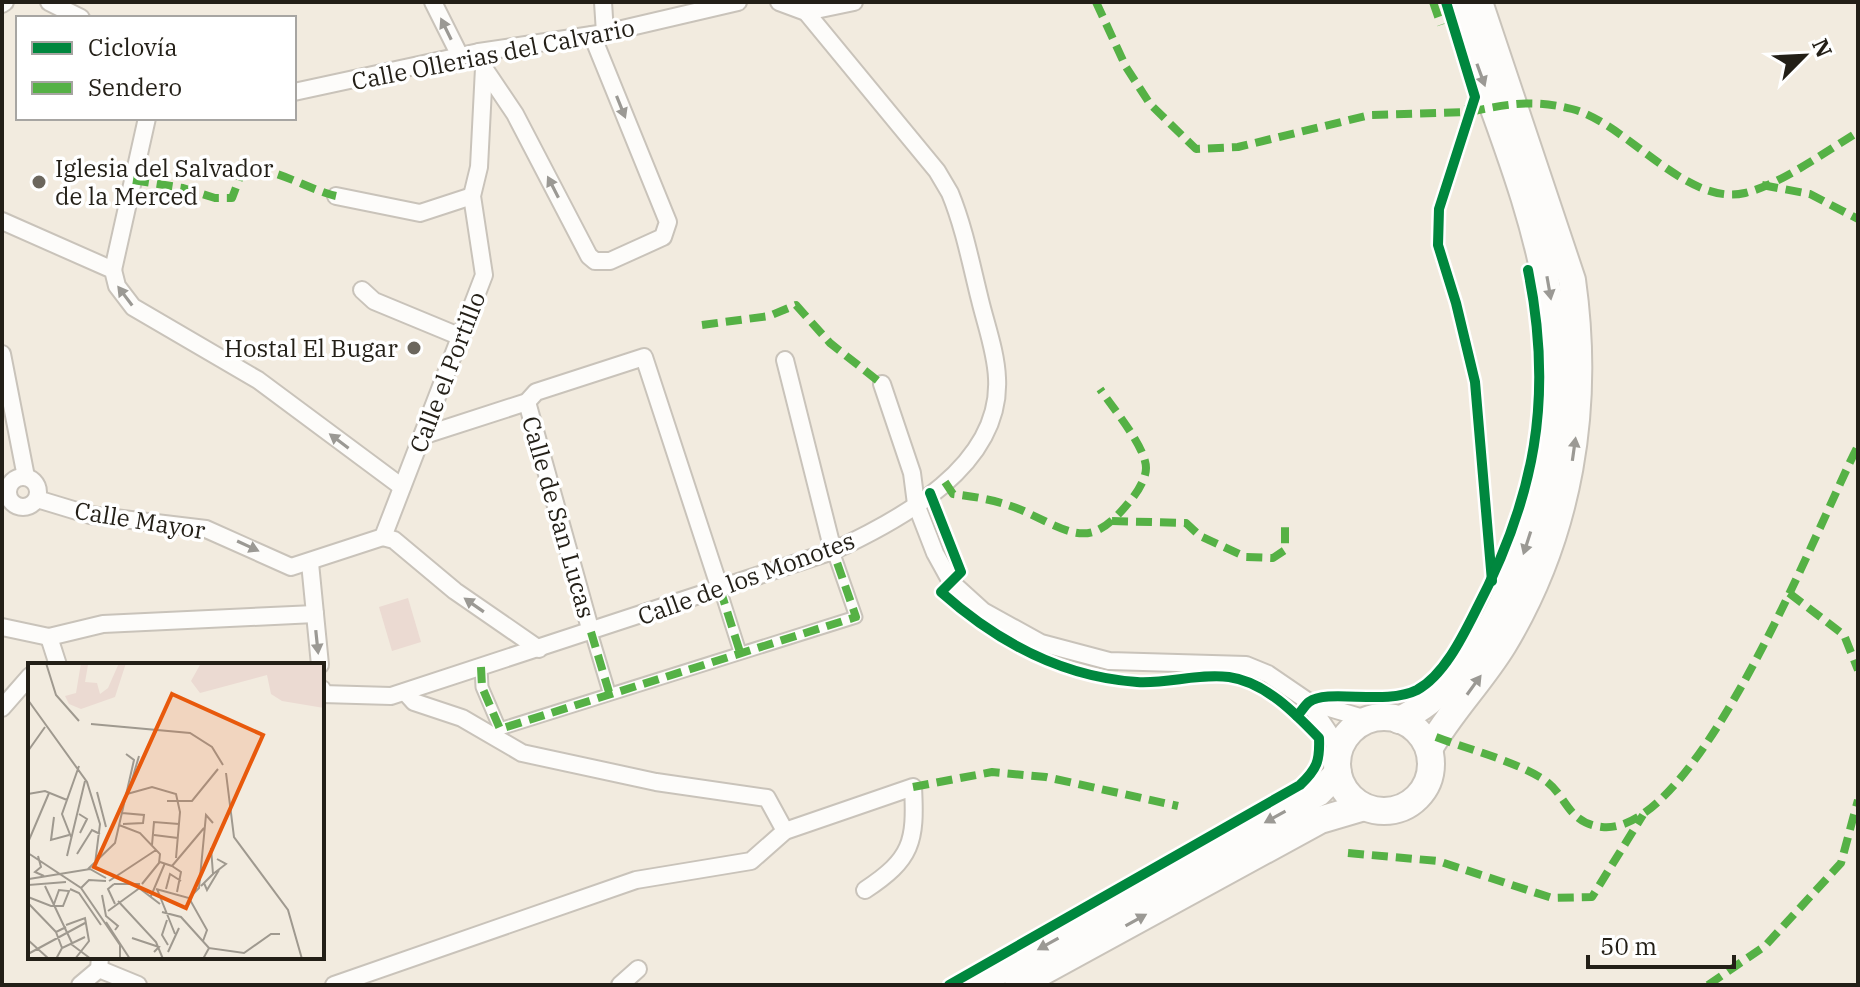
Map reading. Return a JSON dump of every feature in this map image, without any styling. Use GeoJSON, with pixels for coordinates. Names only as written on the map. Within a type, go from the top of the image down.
{"type":"FeatureCollection","features":[{"type":"Feature","properties":{"kind":"highway"},"geometry":{"type":"LineString","coordinates":[[1429,749],[1501,648],[1522,612],[1539,573],[1569,480],[1577,424],[1577,322],[1572,280],[1539,208],[1455,2]]}},
{"type":"Feature","properties":{"kind":"highway"},"geometry":{"type":"LineString","coordinates":[[974,985],[1318,793],[1338,764],[1349,733],[1370,720],[1399,720],[1422,708],[1444,690],[1497,616],[1519,567],[1547,480],[1558,374],[1556,327],[1539,208],[1479,2]]}},
{"type":"Feature","properties":{"kind":"highway"},"geometry":{"type":"LineString","coordinates":[[1018,985],[1320,820],[1364,807],[1395,810],[1409,804],[1429,780],[1429,749],[1422,736],[1399,720]]}},
{"type":"Feature","properties":{"kind":"highway"},"geometry":{"type":"LineString","coordinates":[[1338,764],[1352,798],[1364,807]]}},
{"type":"Feature","properties":{"kind":"street"},"geometry":{"type":"LineString","coordinates":[[49,2],[77,16]]}},
{"type":"Feature","properties":{"kind":"street"},"geometry":{"type":"LineString","coordinates":[[433,2],[460,56]]}},
{"type":"Feature","properties":{"kind":"street"},"geometry":{"type":"LineString","coordinates":[[482,60],[515,114],[589,256],[595,261],[610,261],[663,237],[668,222],[598,34],[603,2]]}},
{"type":"Feature","properties":{"kind":"street","name":"Calle Ollerias del Calvario"},"geometry":{"type":"LineString","coordinates":[[296,92],[460,56],[482,60],[738,2]]}},
{"type":"Feature","properties":{"kind":"street"},"geometry":{"type":"LineString","coordinates":[[779,2],[806,12],[854,2]]}},
{"type":"Feature","properties":{"kind":"street","name":"Calle de los Monotes"},"geometry":{"type":"LineString","coordinates":[[324,693],[378,697],[405,692],[833,551],[916,504],[966,462],[981,440],[996,399],[995,363],[958,211],[944,180],[806,12]]}},
{"type":"Feature","properties":{"kind":"street","name":"Calle el Portillo"},"geometry":{"type":"LineString","coordinates":[[383,537],[425,435],[484,275],[472,196],[479,167],[482,60]]}},
{"type":"Feature","properties":{"kind":"street"},"geometry":{"type":"LineString","coordinates":[[147,120],[113,270],[117,286],[133,307],[258,380],[402,487]]}},
{"type":"Feature","properties":{"kind":"street"},"geometry":{"type":"LineString","coordinates":[[336,196],[420,213],[472,196]]}},
{"type":"Feature","properties":{"kind":"street"},"geometry":{"type":"LineString","coordinates":[[2,221],[113,270]]}},
{"type":"Feature","properties":{"kind":"street"},"geometry":{"type":"LineString","coordinates":[[362,290],[374,301],[461,337]]}},
{"type":"Feature","properties":{"kind":"street"},"geometry":{"type":"LineString","coordinates":[[2,354],[26,477],[37,485],[37,499],[23,507],[6,497],[12,481],[26,477]]}},
{"type":"Feature","properties":{"kind":"street"},"geometry":{"type":"LineString","coordinates":[[425,435],[527,402],[536,392],[644,357],[740,652]]}},
{"type":"Feature","properties":{"kind":"street"},"geometry":{"type":"LineString","coordinates":[[481,667],[482,687],[500,729],[609,692],[856,617],[833,551],[785,360]]}},
{"type":"Feature","properties":{"kind":"street"},"geometry":{"type":"LineString","coordinates":[[882,384],[912,473],[916,504],[951,582],[983,611],[1054,647],[1109,661],[1246,665],[1268,674],[1309,702],[1370,720]]}},
{"type":"Feature","properties":{"kind":"street","name":"Calle de San Lucas"},"geometry":{"type":"LineString","coordinates":[[527,402],[591,632]]}},
{"type":"Feature","properties":{"kind":"street","name":"Calle Mayor"},"geometry":{"type":"LineString","coordinates":[[37,499],[90,515],[206,529],[285,564],[297,567],[310,563]]}},
{"type":"Feature","properties":{"kind":"street"},"geometry":{"type":"LineString","coordinates":[[320,663],[310,563],[383,537],[394,540],[455,591],[539,649]]}},
{"type":"Feature","properties":{"kind":"street"},"geometry":{"type":"LineString","coordinates":[[2,627],[53,651],[103,624],[315,614]]}},
{"type":"Feature","properties":{"kind":"street"},"geometry":{"type":"LineString","coordinates":[[591,632],[609,692]]}},
{"type":"Feature","properties":{"kind":"street"},"geometry":{"type":"LineString","coordinates":[[2,708],[28,678]]}},
{"type":"Feature","properties":{"kind":"street"},"geometry":{"type":"LineString","coordinates":[[405,692],[414,702],[462,718],[522,753],[656,782],[767,798],[785,831]]}},
{"type":"Feature","properties":{"kind":"street"},"geometry":{"type":"LineString","coordinates":[[1309,702],[1332,737],[1338,764]]}},
{"type":"Feature","properties":{"kind":"street"},"geometry":{"type":"LineString","coordinates":[[334,985],[636,880],[751,861],[785,831],[913,787],[913,840],[892,872],[865,890]]}},
{"type":"Feature","properties":{"kind":"street"},"geometry":{"type":"LineString","coordinates":[[80,985],[99,963],[138,985]]}},
{"type":"Feature","properties":{"kind":"street"},"geometry":{"type":"LineString","coordinates":[[620,985],[638,969]]}},
{"type":"Feature","properties":{"kind":"shaded area"},"geometry":{"type":"Polygon","coordinates":[[[408,598],[421,642],[392,651],[379,607],[408,598]]]}},
{"type":"Feature","properties":{"kind":"marked path"},"geometry":{"type":"LineString","coordinates":[[1096,2],[1126,67],[1150,104],[1196,149],[1238,147],[1370,115],[1469,112],[1468,105]]}},
{"type":"Feature","properties":{"kind":"marked path"},"geometry":{"type":"LineString","coordinates":[[1433,2],[1441,25]]}},
{"type":"Feature","properties":{"kind":"marked path"},"geometry":{"type":"LineString","coordinates":[[1469,112],[1520,104],[1572,109],[1614,130],[1679,176],[1701,188],[1723,194],[1759,189],[1803,167],[1858,132]]}},
{"type":"Feature","properties":{"kind":"marked path"},"geometry":{"type":"LineString","coordinates":[[133,180],[183,188],[215,198],[232,198],[243,169],[253,168],[336,196]]}},
{"type":"Feature","properties":{"kind":"marked path"},"geometry":{"type":"LineString","coordinates":[[1762,185],[1810,194],[1858,219]]}},
{"type":"Feature","properties":{"kind":"marked path"},"geometry":{"type":"LineString","coordinates":[[702,325],[769,316],[796,305],[830,343],[882,384]]}},
{"type":"Feature","properties":{"kind":"marked path"},"geometry":{"type":"LineString","coordinates":[[945,482],[953,494],[1002,503],[1072,532],[1094,532],[1105,526],[1135,494],[1146,468],[1135,439],[1100,389]]}},
{"type":"Feature","properties":{"kind":"marked path"},"geometry":{"type":"LineString","coordinates":[[1436,737],[1531,772],[1551,785],[1574,814],[1590,824],[1602,827],[1639,816],[1677,782],[1715,730],[1752,668],[1858,446]]}},
{"type":"Feature","properties":{"kind":"marked path"},"geometry":{"type":"LineString","coordinates":[[1112,521],[1186,523],[1200,536],[1246,557],[1273,558],[1285,550],[1285,523]]}},
{"type":"Feature","properties":{"kind":"marked path"},"geometry":{"type":"LineString","coordinates":[[481,667],[482,687],[500,729],[856,617],[833,551]]}},
{"type":"Feature","properties":{"kind":"marked path"},"geometry":{"type":"LineString","coordinates":[[720,589],[740,652]]}},
{"type":"Feature","properties":{"kind":"marked path"},"geometry":{"type":"LineString","coordinates":[[1789,593],[1844,635],[1858,670]]}},
{"type":"Feature","properties":{"kind":"marked path"},"geometry":{"type":"LineString","coordinates":[[591,632],[609,692]]}},
{"type":"Feature","properties":{"kind":"marked path"},"geometry":{"type":"LineString","coordinates":[[913,787],[992,772],[1046,777],[1178,806]]}},
{"type":"Feature","properties":{"kind":"marked path"},"geometry":{"type":"LineString","coordinates":[[1708,985],[1765,946],[1841,863],[1858,800]]}},
{"type":"Feature","properties":{"kind":"marked path"},"geometry":{"type":"LineString","coordinates":[[1348,853],[1438,861],[1552,898],[1592,897],[1643,815]]}},
{"type":"Feature","properties":{"kind":"cycle path"},"geometry":{"type":"LineString","coordinates":[[1446,2],[1475,97],[1439,209],[1438,245],[1475,382],[1492,581]]}},
{"type":"Feature","properties":{"kind":"cycle path"},"geometry":{"type":"LineString","coordinates":[[1297,716],[1309,702],[1318,698],[1389,697],[1417,690],[1443,666],[1470,622],[1496,570],[1512,528],[1534,446],[1539,361],[1528,270]]}},
{"type":"Feature","properties":{"kind":"cycle path"},"geometry":{"type":"LineString","coordinates":[[930,493],[961,572],[941,592],[1007,641],[1057,664],[1109,679],[1148,682],[1218,676],[1242,680],[1278,700],[1319,738],[1316,764],[1300,785],[949,985]]}},
{"type":"Feature","properties":{"kind":"place","name":"Iglesia del Salvador de la Merced"},"geometry":{"type":"Point","coordinates":[39,182]}},
{"type":"Feature","properties":{"kind":"place","name":"Hostal El Bugar"},"geometry":{"type":"Point","coordinates":[414,348]}}]}
